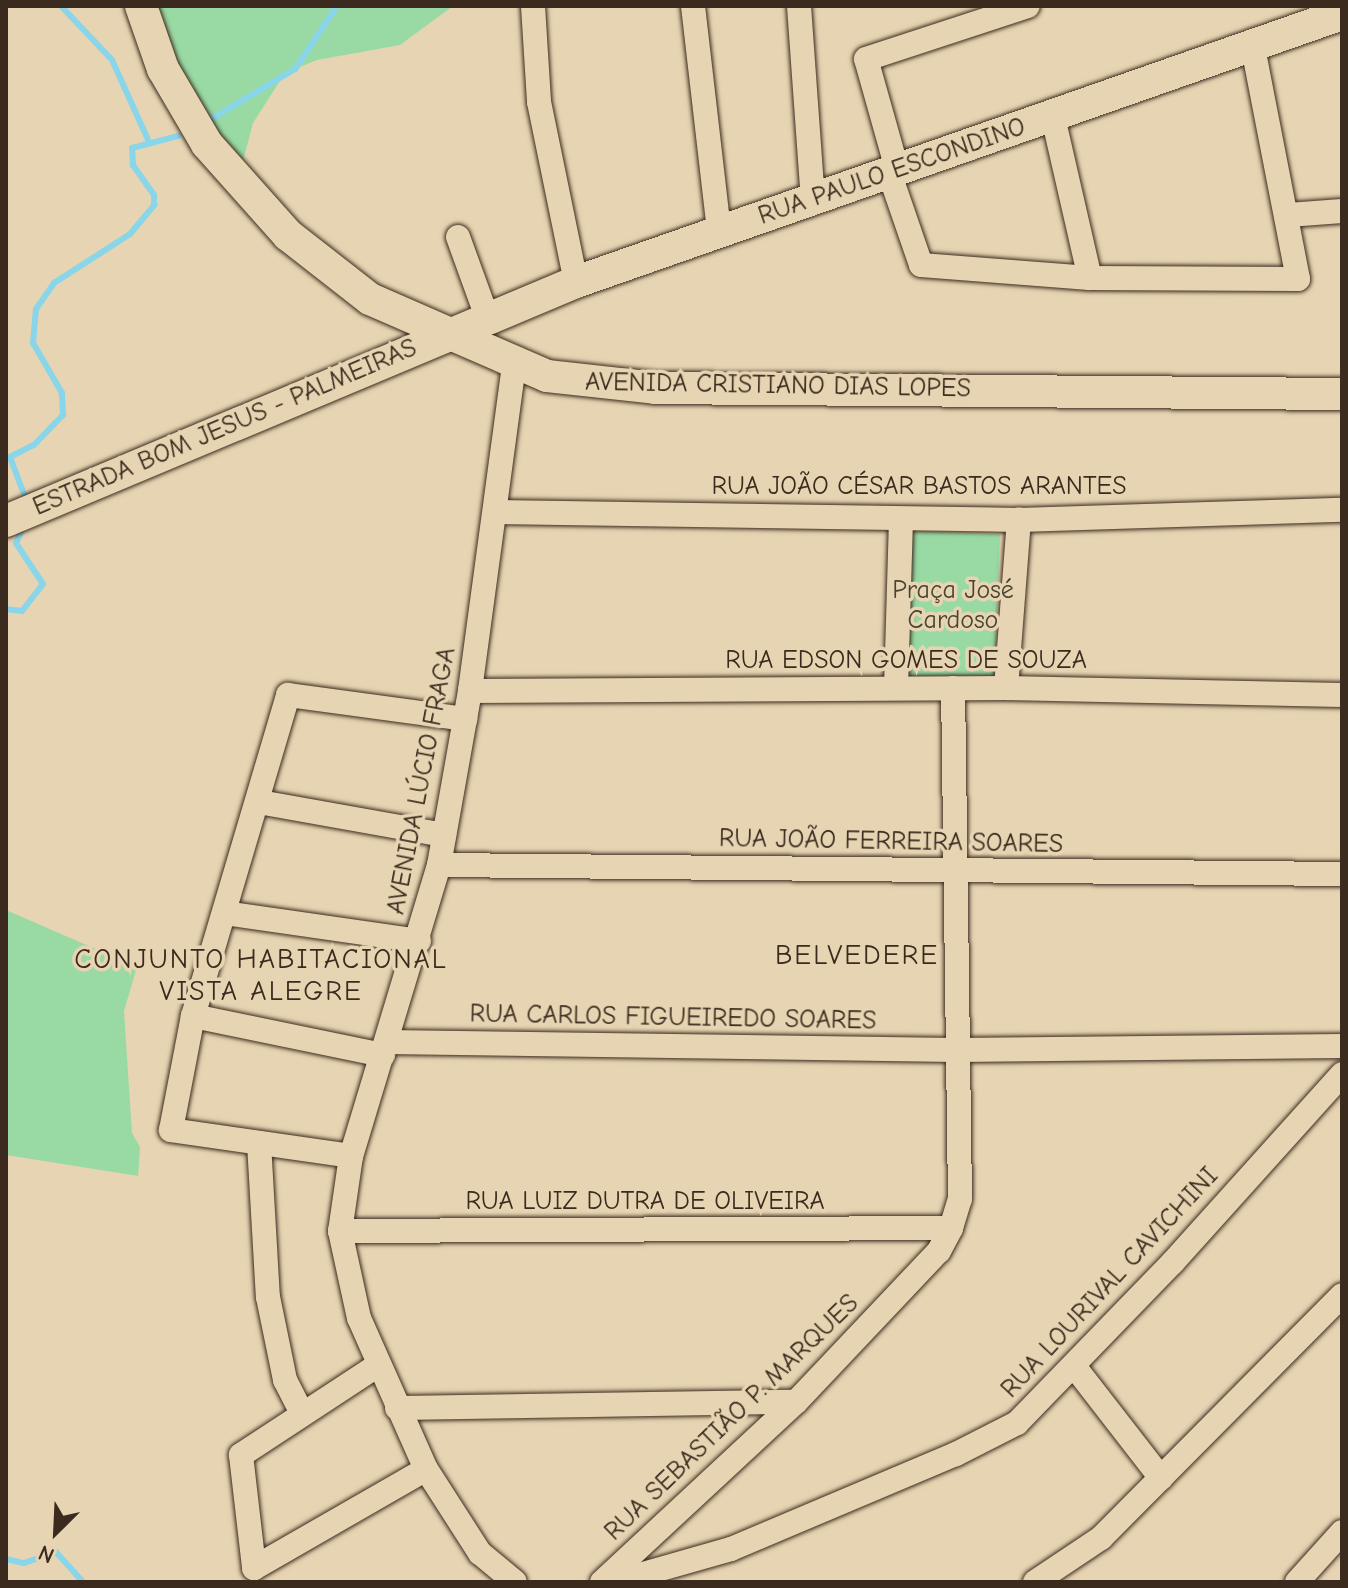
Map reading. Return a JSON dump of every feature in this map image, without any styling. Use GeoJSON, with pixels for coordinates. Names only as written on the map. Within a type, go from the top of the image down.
{"type":"FeatureCollection","features":[{"type":"Feature","properties":{"kind":"main road","name":"AVENIDA CRISTIANO DIAS LOPES"},"geometry":{"type":"LineString","coordinates":[[141,6],[163,69],[207,144],[265,211],[356,291],[444,335],[514,365],[569,381],[655,388],[1342,394]]}},
{"type":"Feature","properties":{"kind":"main road","name":"RUA PAULO ESCONDINO"},"geometry":{"type":"LineString","coordinates":[[444,335],[576,282],[1342,14]]}},
{"type":"Feature","properties":{"kind":"main road","name":"ESTRADA BOM JESUS - PALMEIRAS"},"geometry":{"type":"LineString","coordinates":[[6,521],[444,335]]}},
{"type":"Feature","properties":{"kind":"street"},"geometry":{"type":"LineString","coordinates":[[533,6],[539,102],[576,282]]}},
{"type":"Feature","properties":{"kind":"street"},"geometry":{"type":"LineString","coordinates":[[693,6],[719,231]]}},
{"type":"Feature","properties":{"kind":"street"},"geometry":{"type":"LineString","coordinates":[[799,6],[813,199]]}},
{"type":"Feature","properties":{"kind":"street"},"geometry":{"type":"LineString","coordinates":[[1028,6],[866,59],[893,170],[921,265],[1090,278],[1298,279],[1253,47]]}},
{"type":"Feature","properties":{"kind":"street"},"geometry":{"type":"LineString","coordinates":[[1053,117],[1090,278]]}},
{"type":"Feature","properties":{"kind":"street"},"geometry":{"type":"LineString","coordinates":[[1288,215],[1342,211]]}},
{"type":"Feature","properties":{"kind":"street"},"geometry":{"type":"LineString","coordinates":[[458,237],[487,317]]}},
{"type":"Feature","properties":{"kind":"street","name":"AVENIDA LÚCIO FRAGA"},"geometry":{"type":"LineString","coordinates":[[426,1469],[359,1318],[340,1231],[351,1156],[419,941],[439,865],[470,691],[514,365]]}},
{"type":"Feature","properties":{"kind":"street","name":"RUA JOÃO CÉSAR BASTOS ARANTES"},"geometry":{"type":"LineString","coordinates":[[495,512],[1019,520],[1342,510]]}},
{"type":"Feature","properties":{"kind":"street"},"geometry":{"type":"LineString","coordinates":[[896,688],[901,519]]}},
{"type":"Feature","properties":{"kind":"street"},"geometry":{"type":"LineString","coordinates":[[1006,688],[1019,520]]}},
{"type":"Feature","properties":{"kind":"street","name":"RUA SEBASTIÃO P. MARQUES"},"geometry":{"type":"LineString","coordinates":[[602,1582],[796,1402],[939,1251],[951,1228],[960,1199],[958,872],[953,688]]}},
{"type":"Feature","properties":{"kind":"street","name":"RUA EDSON GOMES DE SOUZA"},"geometry":{"type":"LineString","coordinates":[[470,691],[1006,688],[1342,695]]}},
{"type":"Feature","properties":{"kind":"street"},"geometry":{"type":"LineString","coordinates":[[351,1156],[184,1134],[169,1126],[193,1016],[259,802],[288,695],[465,719]]}},
{"type":"Feature","properties":{"kind":"street"},"geometry":{"type":"LineString","coordinates":[[259,802],[444,835]]}},
{"type":"Feature","properties":{"kind":"street","name":"RUA JOÃO FERREIRA SOARES"},"geometry":{"type":"LineString","coordinates":[[439,865],[1342,874]]}},
{"type":"Feature","properties":{"kind":"street"},"geometry":{"type":"LineString","coordinates":[[225,913],[419,941]]}},
{"type":"Feature","properties":{"kind":"street","name":"RUA CARLOS FIGUEIREDO SOARES"},"geometry":{"type":"LineString","coordinates":[[193,1016],[385,1048],[957,1050],[1342,1046]]}},
{"type":"Feature","properties":{"kind":"street","name":"RUA LOURIVAL CAVICHINI"},"geometry":{"type":"LineString","coordinates":[[615,1582],[731,1549],[991,1438],[1017,1423],[1074,1366],[1342,1074]]}},
{"type":"Feature","properties":{"kind":"street"},"geometry":{"type":"LineString","coordinates":[[259,1143],[268,1297],[285,1380],[301,1412]]}},
{"type":"Feature","properties":{"kind":"street","name":"RUA LUIZ DUTRA DE OLIVEIRA"},"geometry":{"type":"LineString","coordinates":[[340,1231],[951,1228]]}},
{"type":"Feature","properties":{"kind":"street"},"geometry":{"type":"LineString","coordinates":[[1035,1582],[1101,1538],[1342,1295]]}},
{"type":"Feature","properties":{"kind":"street"},"geometry":{"type":"LineString","coordinates":[[378,1365],[301,1412],[241,1455],[254,1568],[426,1469],[480,1553],[515,1582]]}},
{"type":"Feature","properties":{"kind":"street"},"geometry":{"type":"LineString","coordinates":[[1074,1366],[1161,1478]]}},
{"type":"Feature","properties":{"kind":"street"},"geometry":{"type":"LineString","coordinates":[[397,1408],[796,1402]]}},
{"type":"Feature","properties":{"kind":"street"},"geometry":{"type":"LineString","coordinates":[[1297,1582],[1342,1532]]}},
{"type":"Feature","properties":{"kind":"green space"},"geometry":{"type":"Polygon","coordinates":[[[150,6],[453,6],[400,45],[317,60],[285,73],[253,123],[239,176],[219,150],[150,6]]]}},
{"type":"Feature","properties":{"kind":"green space","name":"Praça José Cardoso"},"geometry":{"type":"Polygon","coordinates":[[[910,531],[1000,534],[995,680],[905,677],[910,531]]]}},
{"type":"Feature","properties":{"kind":"green space"},"geometry":{"type":"Polygon","coordinates":[[[6,910],[137,967],[124,1011],[132,1133],[140,1147],[138,1176],[6,1155],[6,910]]]}},
{"type":"Feature","properties":{"kind":"waterway"},"geometry":{"type":"LineString","coordinates":[[61,6],[112,60],[149,142]]}},
{"type":"Feature","properties":{"kind":"waterway"},"geometry":{"type":"LineString","coordinates":[[206,122],[295,69],[337,6]]}},
{"type":"Feature","properties":{"kind":"waterway"},"geometry":{"type":"LineString","coordinates":[[6,459],[34,445],[63,415],[62,393],[33,343],[36,309],[54,283],[130,234],[154,205],[154,195],[133,165],[132,148],[178,136]]}},
{"type":"Feature","properties":{"kind":"waterway"},"geometry":{"type":"LineString","coordinates":[[10,457],[25,497]]}},
{"type":"Feature","properties":{"kind":"waterway"},"geometry":{"type":"LineString","coordinates":[[6,609],[22,611],[43,584],[16,543],[24,526]]}},
{"type":"Feature","properties":{"kind":"waterway"},"geometry":{"type":"LineString","coordinates":[[6,1559],[24,1563],[56,1552],[83,1582]]}},
{"type":"Feature","properties":{"kind":"district","name":"BELVEDERE"},"geometry":{"type":"Point","coordinates":[857,955]}},
{"type":"Feature","properties":{"kind":"district","name":"CONJUNTO HABITACIONAL VISTA ALEGRE"},"geometry":{"type":"Point","coordinates":[261,975]}}]}
